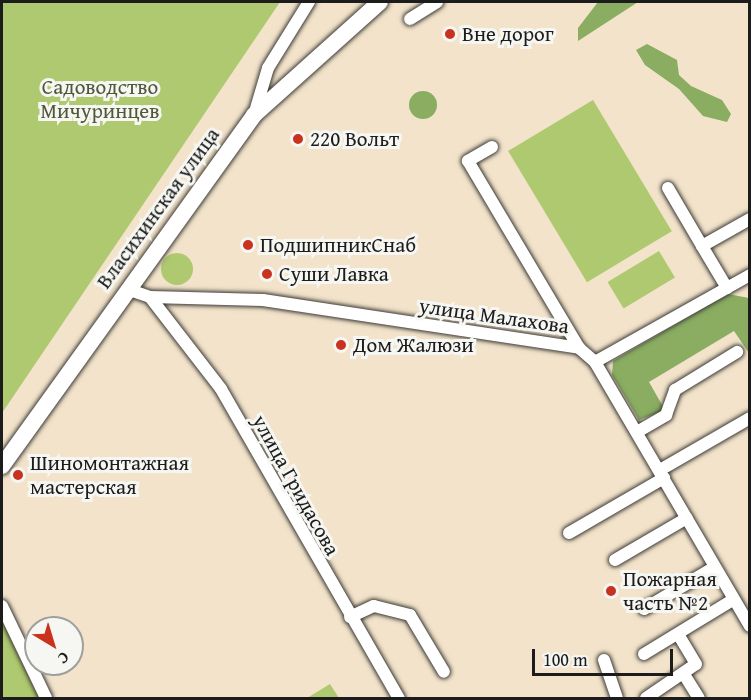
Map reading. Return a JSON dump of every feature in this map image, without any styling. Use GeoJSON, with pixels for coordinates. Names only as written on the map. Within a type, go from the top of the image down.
{"type":"FeatureCollection","features":[{"type":"Feature","properties":{"kind":"highway","name":"Власихинская улица"},"geometry":{"type":"LineString","coordinates":[[2,466],[254,115],[380,2]]}},
{"type":"Feature","properties":{"kind":"street"},"geometry":{"type":"LineString","coordinates":[[254,115],[268,68],[309,2]]}},
{"type":"Feature","properties":{"kind":"street"},"geometry":{"type":"LineString","coordinates":[[410,19],[437,2]]}},
{"type":"Feature","properties":{"kind":"street"},"geometry":{"type":"LineString","coordinates":[[492,147],[468,161],[579,348]]}},
{"type":"Feature","properties":{"kind":"street"},"geometry":{"type":"LineString","coordinates":[[668,188],[727,288]]}},
{"type":"Feature","properties":{"kind":"street"},"geometry":{"type":"LineString","coordinates":[[702,246],[750,219]]}},
{"type":"Feature","properties":{"kind":"street"},"geometry":{"type":"LineString","coordinates":[[595,362],[750,275]]}},
{"type":"Feature","properties":{"kind":"street","name":"улица Малахова"},"geometry":{"type":"LineString","coordinates":[[127,289],[150,297],[263,300],[579,348],[595,362],[750,626]]}},
{"type":"Feature","properties":{"kind":"street","name":"улица Гридасова"},"geometry":{"type":"LineString","coordinates":[[150,297],[221,389],[399,699]]}},
{"type":"Feature","properties":{"kind":"street"},"geometry":{"type":"LineString","coordinates":[[637,432],[666,415],[675,390],[737,352]]}},
{"type":"Feature","properties":{"kind":"street"},"geometry":{"type":"LineString","coordinates":[[569,533],[750,418]]}},
{"type":"Feature","properties":{"kind":"street"},"geometry":{"type":"LineString","coordinates":[[615,560],[687,518]]}},
{"type":"Feature","properties":{"kind":"street"},"geometry":{"type":"LineString","coordinates":[[644,609],[715,567]]}},
{"type":"Feature","properties":{"kind":"street"},"geometry":{"type":"LineString","coordinates":[[644,654],[734,599]]}},
{"type":"Feature","properties":{"kind":"street"},"geometry":{"type":"LineString","coordinates":[[2,606],[46,699]]}},
{"type":"Feature","properties":{"kind":"street"},"geometry":{"type":"LineString","coordinates":[[350,617],[374,606],[410,615],[444,672]]}},
{"type":"Feature","properties":{"kind":"street"},"geometry":{"type":"LineString","coordinates":[[646,699],[685,676],[696,664],[678,634]]}},
{"type":"Feature","properties":{"kind":"street"},"geometry":{"type":"LineString","coordinates":[[604,660],[616,699]]}},
{"type":"Feature","properties":{"kind":"street"},"geometry":{"type":"LineString","coordinates":[[685,676],[699,699]]}},
{"type":"Feature","properties":{"kind":"green space","name":"Садоводство Мичуринцев"},"geometry":{"type":"Polygon","coordinates":[[[2,2],[280,2],[2,413],[2,2]]]}},
{"type":"Feature","properties":{"kind":"green space"},"geometry":{"type":"Polygon","coordinates":[[[598,2],[638,2],[578,41],[578,28],[598,2]]]}},
{"type":"Feature","properties":{"kind":"green space"},"geometry":{"type":"Polygon","coordinates":[[[647,44],[677,60],[679,75],[691,86],[722,100],[731,114],[727,122],[703,116],[679,89],[645,65],[636,50],[647,44]]]}},
{"type":"Feature","properties":{"kind":"green space"},"geometry":{"type":"Polygon","coordinates":[[[423,91],[433,95],[437,105],[433,115],[423,119],[413,115],[409,105],[413,95],[423,91]]]}},
{"type":"Feature","properties":{"kind":"green space"},"geometry":{"type":"Polygon","coordinates":[[[593,100],[672,231],[587,282],[508,151],[593,100]]]}},
{"type":"Feature","properties":{"kind":"green space"},"geometry":{"type":"Polygon","coordinates":[[[659,251],[675,278],[624,308],[608,282],[659,251]]]}},
{"type":"Feature","properties":{"kind":"green space"},"geometry":{"type":"Polygon","coordinates":[[[177,253],[189,257],[193,269],[189,281],[177,285],[165,281],[161,269],[165,257],[177,253]]]}},
{"type":"Feature","properties":{"kind":"green space"},"geometry":{"type":"Polygon","coordinates":[[[728,294],[749,298],[749,353],[734,331],[649,382],[665,410],[639,420],[612,375],[613,361],[728,294]]]}},
{"type":"Feature","properties":{"kind":"green space"},"geometry":{"type":"Polygon","coordinates":[[[2,620],[24,666],[24,676],[29,676],[39,698],[2,698],[2,620]]]}},
{"type":"Feature","properties":{"kind":"green space"},"geometry":{"type":"Polygon","coordinates":[[[330,684],[339,698],[307,698],[330,684]]]}},
{"type":"Feature","properties":{"kind":"place","name":"Вне дорог"},"geometry":{"type":"Point","coordinates":[450,34]}},
{"type":"Feature","properties":{"kind":"place","name":"220 Вольт"},"geometry":{"type":"Point","coordinates":[298,139]}},
{"type":"Feature","properties":{"kind":"place","name":"ПодшипникСнаб"},"geometry":{"type":"Point","coordinates":[248,245]}},
{"type":"Feature","properties":{"kind":"place","name":"Суши Лавка"},"geometry":{"type":"Point","coordinates":[267,274]}},
{"type":"Feature","properties":{"kind":"place","name":"Дом Жалюзи"},"geometry":{"type":"Point","coordinates":[341,345]}},
{"type":"Feature","properties":{"kind":"place","name":"Шиномонтажная мастерская"},"geometry":{"type":"Point","coordinates":[18,475]}},
{"type":"Feature","properties":{"kind":"place","name":"Пожарная часть №2"},"geometry":{"type":"Point","coordinates":[611,591]}}]}
